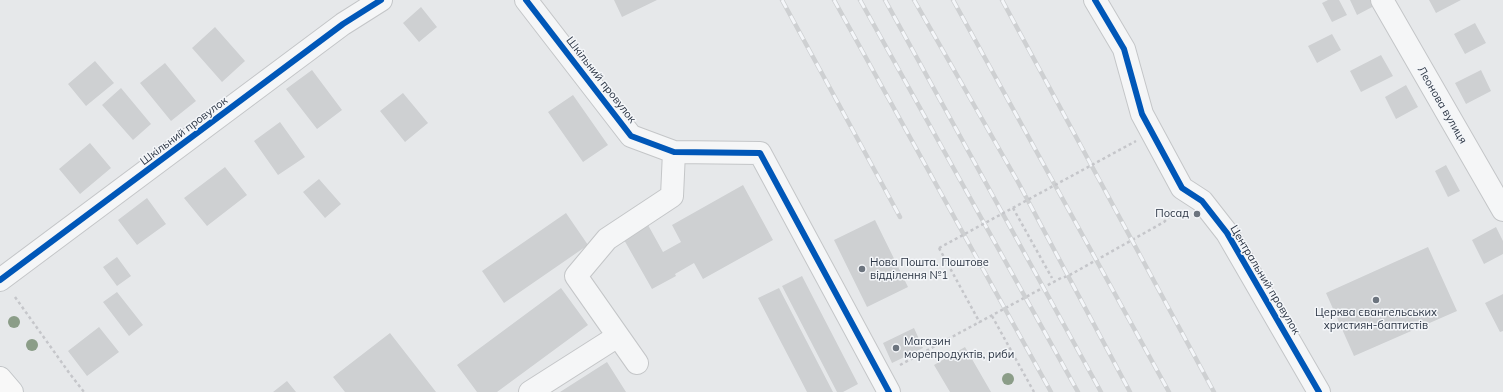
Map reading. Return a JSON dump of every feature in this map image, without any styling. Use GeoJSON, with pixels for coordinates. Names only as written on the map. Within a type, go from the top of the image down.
{"type":"FeatureCollection","features":[{"type":"Feature","properties":{"kind":"main road"},"geometry":{"type":"LineString","coordinates":[[0,378],[12,392]]}},
{"type":"Feature","properties":{"kind":"street","name":"Шкільний провулок"},"geometry":{"type":"LineString","coordinates":[[1,279],[343,24],[381,0]]}},
{"type":"Feature","properties":{"kind":"street","name":"Шкільний провулок"},"geometry":{"type":"LineString","coordinates":[[526,0],[631,136],[674,152],[760,153],[885,384]]}},
{"type":"Feature","properties":{"kind":"street"},"geometry":{"type":"LineString","coordinates":[[1095,0],[1124,49],[1142,114],[1182,188]]}},
{"type":"Feature","properties":{"kind":"street","name":"Леонова вулиця"},"geometry":{"type":"LineString","coordinates":[[1382,0],[1503,210]]}},
{"type":"Feature","properties":{"kind":"street"},"geometry":{"type":"LineString","coordinates":[[637,363],[576,276],[607,239],[672,196],[674,152]]}},
{"type":"Feature","properties":{"kind":"street","name":"Центральний провулок"},"geometry":{"type":"LineString","coordinates":[[1182,188],[1202,201],[1227,234],[1320,392]]}},
{"type":"Feature","properties":{"kind":"street"},"geometry":{"type":"LineString","coordinates":[[530,392],[618,336]]}},
{"type":"Feature","properties":{"kind":"path"},"geometry":{"type":"LineString","coordinates":[[980,323],[939,248],[1136,141]]}},
{"type":"Feature","properties":{"kind":"path"},"geometry":{"type":"LineString","coordinates":[[885,384],[992,316],[1164,222],[1171,215],[1172,198],[1182,188]]}},
{"type":"Feature","properties":{"kind":"path"},"geometry":{"type":"LineString","coordinates":[[1013,208],[1052,278]]}},
{"type":"Feature","properties":{"kind":"path"},"geometry":{"type":"LineString","coordinates":[[1,279],[84,392]]}},
{"type":"Feature","properties":{"kind":"path"},"geometry":{"type":"LineString","coordinates":[[992,316],[1033,392]]}},
{"type":"Feature","properties":{"kind":"building"},"geometry":{"type":"Polygon","coordinates":[[[614,0],[657,0],[622,17],[614,0]]]}},
{"type":"Feature","properties":{"kind":"building"},"geometry":{"type":"Polygon","coordinates":[[[1328,0],[1339,0],[1347,15],[1332,22],[1322,3],[1328,0]]]}},
{"type":"Feature","properties":{"kind":"building"},"geometry":{"type":"Polygon","coordinates":[[[1350,0],[1373,0],[1376,5],[1357,15],[1350,0]]]}},
{"type":"Feature","properties":{"kind":"building"},"geometry":{"type":"Polygon","coordinates":[[[1429,0],[1461,0],[1436,13],[1429,0]]]}},
{"type":"Feature","properties":{"kind":"building"},"geometry":{"type":"Polygon","coordinates":[[[421,7],[437,27],[419,42],[403,23],[421,7]]]}},
{"type":"Feature","properties":{"kind":"building"},"geometry":{"type":"Polygon","coordinates":[[[1475,23],[1486,43],[1465,54],[1454,34],[1475,23]]]}},
{"type":"Feature","properties":{"kind":"building"},"geometry":{"type":"Polygon","coordinates":[[[215,27],[245,61],[222,82],[192,48],[215,27]]]}},
{"type":"Feature","properties":{"kind":"building"},"geometry":{"type":"Polygon","coordinates":[[[1332,34],[1341,50],[1317,63],[1308,46],[1332,34]]]}},
{"type":"Feature","properties":{"kind":"building"},"geometry":{"type":"Polygon","coordinates":[[[1381,55],[1393,76],[1361,92],[1350,71],[1381,55]]]}},
{"type":"Feature","properties":{"kind":"building"},"geometry":{"type":"Polygon","coordinates":[[[95,61],[114,83],[86,106],[68,84],[95,61]]]}},
{"type":"Feature","properties":{"kind":"building"},"geometry":{"type":"Polygon","coordinates":[[[165,63],[196,101],[171,121],[140,83],[165,63]]]}},
{"type":"Feature","properties":{"kind":"building"},"geometry":{"type":"Polygon","coordinates":[[[312,70],[342,110],[317,129],[286,89],[312,70]]]}},
{"type":"Feature","properties":{"kind":"building"},"geometry":{"type":"Polygon","coordinates":[[[1481,70],[1491,91],[1466,104],[1455,83],[1481,70]]]}},
{"type":"Feature","properties":{"kind":"building"},"geometry":{"type":"Polygon","coordinates":[[[1406,85],[1418,107],[1396,119],[1385,97],[1406,85]]]}},
{"type":"Feature","properties":{"kind":"building"},"geometry":{"type":"Polygon","coordinates":[[[121,88],[151,124],[133,140],[102,105],[121,88]]]}},
{"type":"Feature","properties":{"kind":"building"},"geometry":{"type":"Polygon","coordinates":[[[403,93],[428,123],[405,142],[380,111],[403,93]]]}},
{"type":"Feature","properties":{"kind":"building"},"geometry":{"type":"Polygon","coordinates":[[[573,95],[608,145],[583,162],[548,112],[573,95]]]}},
{"type":"Feature","properties":{"kind":"building"},"geometry":{"type":"Polygon","coordinates":[[[280,122],[305,157],[278,175],[254,141],[280,122]]]}},
{"type":"Feature","properties":{"kind":"building"},"geometry":{"type":"Polygon","coordinates":[[[90,143],[111,168],[80,194],[59,169],[90,143]]]}},
{"type":"Feature","properties":{"kind":"building"},"geometry":{"type":"Polygon","coordinates":[[[1446,165],[1460,191],[1448,197],[1435,171],[1446,165]]]}},
{"type":"Feature","properties":{"kind":"building"},"geometry":{"type":"Polygon","coordinates":[[[225,167],[247,195],[207,226],[184,198],[225,167]]]}},
{"type":"Feature","properties":{"kind":"building"},"geometry":{"type":"Polygon","coordinates":[[[319,179],[341,204],[325,218],[303,192],[319,179]]]}},
{"type":"Feature","properties":{"kind":"building"},"geometry":{"type":"Polygon","coordinates":[[[743,185],[773,240],[703,279],[694,263],[675,274],[676,276],[652,289],[623,238],[648,225],[663,252],[681,242],[672,225],[743,185]]]}},
{"type":"Feature","properties":{"kind":"building"},"geometry":{"type":"Polygon","coordinates":[[[147,198],[166,224],[137,245],[118,220],[147,198]]]}},
{"type":"Feature","properties":{"kind":"building"},"geometry":{"type":"Polygon","coordinates":[[[566,213],[588,245],[504,303],[482,271],[566,213]]]}},
{"type":"Feature","properties":{"kind":"building"},"geometry":{"type":"Polygon","coordinates":[[[875,220],[908,287],[867,307],[834,240],[875,220]]]}},
{"type":"Feature","properties":{"kind":"building"},"geometry":{"type":"Polygon","coordinates":[[[1496,227],[1503,241],[1503,254],[1484,264],[1472,240],[1496,227]]]}},
{"type":"Feature","properties":{"kind":"building"},"geometry":{"type":"Polygon","coordinates":[[[1428,247],[1457,311],[1354,356],[1326,293],[1428,247]]]}},
{"type":"Feature","properties":{"kind":"building"},"geometry":{"type":"Polygon","coordinates":[[[117,257],[131,276],[117,286],[103,267],[117,257]]]}},
{"type":"Feature","properties":{"kind":"building"},"geometry":{"type":"Polygon","coordinates":[[[802,276],[858,384],[843,392],[837,392],[782,286],[802,276]]]}},
{"type":"Feature","properties":{"kind":"building"},"geometry":{"type":"Polygon","coordinates":[[[561,288],[588,325],[497,392],[477,392],[457,365],[561,288]]]}},
{"type":"Feature","properties":{"kind":"building"},"geometry":{"type":"Polygon","coordinates":[[[779,288],[833,392],[807,392],[758,298],[779,288]]]}},
{"type":"Feature","properties":{"kind":"building"},"geometry":{"type":"Polygon","coordinates":[[[117,292],[143,325],[129,336],[103,302],[117,292]]]}},
{"type":"Feature","properties":{"kind":"building"},"geometry":{"type":"Polygon","coordinates":[[[1503,294],[1503,331],[1500,332],[1485,303],[1503,294]]]}},
{"type":"Feature","properties":{"kind":"building"},"geometry":{"type":"Polygon","coordinates":[[[99,327],[119,352],[87,376],[68,351],[99,327]]]}},
{"type":"Feature","properties":{"kind":"building"},"geometry":{"type":"Polygon","coordinates":[[[914,328],[923,348],[892,363],[883,343],[914,328]]]}},
{"type":"Feature","properties":{"kind":"building"},"geometry":{"type":"Polygon","coordinates":[[[390,333],[436,392],[345,392],[333,377],[390,333]]]}},
{"type":"Feature","properties":{"kind":"building"},"geometry":{"type":"Polygon","coordinates":[[[965,347],[991,392],[950,392],[934,365],[965,347]]]}},
{"type":"Feature","properties":{"kind":"building"},"geometry":{"type":"Polygon","coordinates":[[[607,362],[626,392],[560,392],[607,362]]]}},
{"type":"Feature","properties":{"kind":"building"},"geometry":{"type":"Polygon","coordinates":[[[287,381],[296,392],[273,392],[287,381]]]}},
{"type":"Feature","properties":{"kind":"railway"},"geometry":{"type":"LineString","coordinates":[[782,0],[900,217]]}},
{"type":"Feature","properties":{"kind":"railway"},"geometry":{"type":"LineString","coordinates":[[834,0],[1051,392]]}},
{"type":"Feature","properties":{"kind":"railway"},"geometry":{"type":"LineString","coordinates":[[860,0],[1078,392]]}},
{"type":"Feature","properties":{"kind":"railway"},"geometry":{"type":"LineString","coordinates":[[885,0],[1101,392]]}},
{"type":"Feature","properties":{"kind":"railway"},"geometry":{"type":"LineString","coordinates":[[914,0],[1018,182],[1130,392]]}},
{"type":"Feature","properties":{"kind":"railway"},"geometry":{"type":"LineString","coordinates":[[953,0],[1169,392]]}},
{"type":"Feature","properties":{"kind":"railway"},"geometry":{"type":"LineString","coordinates":[[1002,0],[1214,392]]}},
{"type":"Feature","properties":{"kind":"cycle path"},"geometry":{"type":"LineString","coordinates":[[0,280],[343,24],[381,0]]}},
{"type":"Feature","properties":{"kind":"cycle path"},"geometry":{"type":"LineString","coordinates":[[526,0],[631,136],[674,152],[760,153],[889,392]]}},
{"type":"Feature","properties":{"kind":"cycle path"},"geometry":{"type":"LineString","coordinates":[[1095,0],[1124,49],[1142,114],[1182,188],[1202,201],[1227,233],[1319,392]]}},
{"type":"Feature","properties":{"kind":"place","name":"Посад"},"geometry":{"type":"Point","coordinates":[1197,214]}},
{"type":"Feature","properties":{"kind":"place","name":"Нова Пошта. Поштове відділення №1"},"geometry":{"type":"Point","coordinates":[862,269]}},
{"type":"Feature","properties":{"kind":"place","name":"Церква євангельських християн-баптистів"},"geometry":{"type":"Point","coordinates":[1376,300]}},
{"type":"Feature","properties":{"kind":"place","name":"Магазин морепродуктів, риби"},"geometry":{"type":"Point","coordinates":[896,348]}}]}
